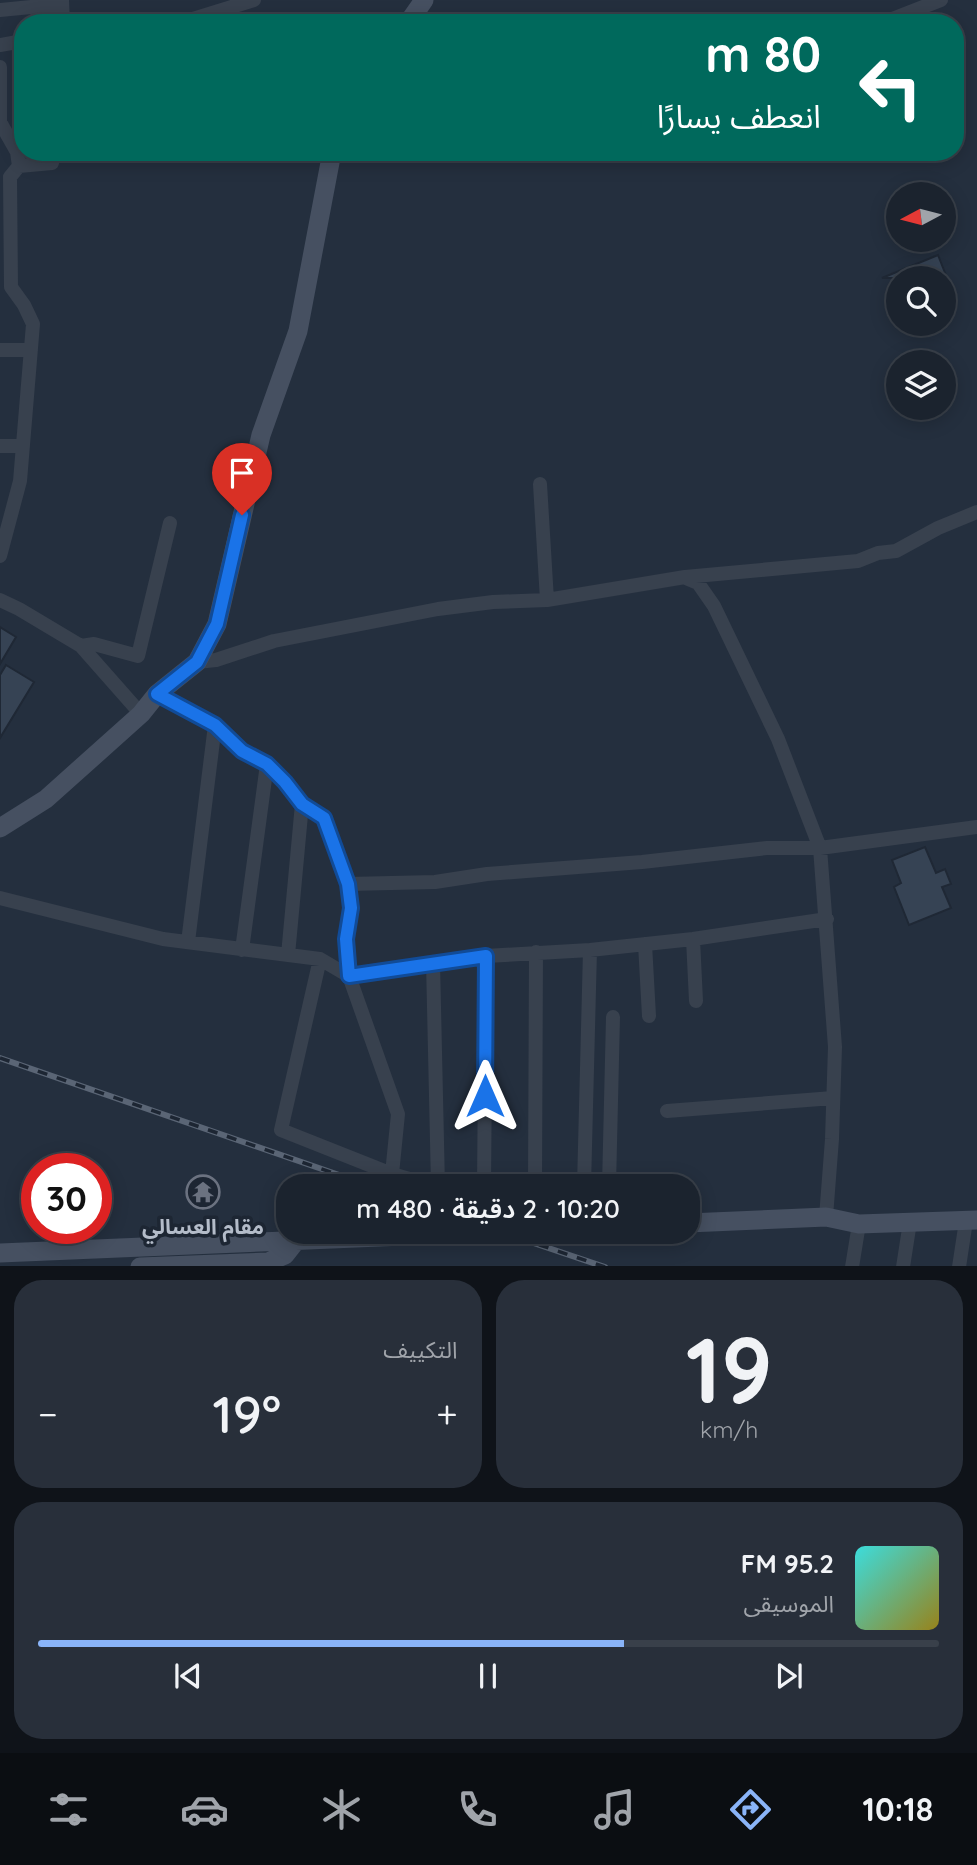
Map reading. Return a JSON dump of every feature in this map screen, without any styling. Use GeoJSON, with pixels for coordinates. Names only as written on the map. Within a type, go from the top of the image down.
{"type":"FeatureCollection","features":[{"type":"Feature","properties":{"kind":"street"},"geometry":{"type":"LineString","coordinates":[[209,14],[254,0]]}},
{"type":"Feature","properties":{"kind":"street"},"geometry":{"type":"LineString","coordinates":[[905,14],[941,0]]}},
{"type":"Feature","properties":{"kind":"street"},"geometry":{"type":"LineString","coordinates":[[0,10],[62,2]]}},
{"type":"Feature","properties":{"kind":"street"},"geometry":{"type":"LineString","coordinates":[[0,67],[0,122],[14,147]]}},
{"type":"Feature","properties":{"kind":"street"},"geometry":{"type":"LineString","coordinates":[[18,161],[19,166]]}},
{"type":"Feature","properties":{"kind":"street"},"geometry":{"type":"LineString","coordinates":[[0,828],[47,799],[141,714],[157,694],[197,662],[217,624],[261,435],[298,331],[330,161]]}},
{"type":"Feature","properties":{"kind":"street"},"geometry":{"type":"LineString","coordinates":[[0,556],[20,481],[33,324],[11,287],[5,258],[10,177],[19,166],[52,163]]}},
{"type":"Feature","properties":{"kind":"street"},"geometry":{"type":"LineString","coordinates":[[0,350],[31,350]]}},
{"type":"Feature","properties":{"kind":"street"},"geometry":{"type":"LineString","coordinates":[[0,446],[23,446]]}},
{"type":"Feature","properties":{"kind":"street"},"geometry":{"type":"LineString","coordinates":[[540,484],[547,600]]}},
{"type":"Feature","properties":{"kind":"street"},"geometry":{"type":"LineString","coordinates":[[197,662],[216,660],[274,641],[438,609],[493,602],[547,600],[685,578],[858,561],[896,551],[939,527],[977,512]]}},
{"type":"Feature","properties":{"kind":"street"},"geometry":{"type":"LineString","coordinates":[[81,646],[94,645],[138,656],[170,523]]}},
{"type":"Feature","properties":{"kind":"street"},"geometry":{"type":"LineString","coordinates":[[685,578],[698,583],[714,606],[778,739],[820,848],[835,1048],[826,1217]]}},
{"type":"Feature","properties":{"kind":"street"},"geometry":{"type":"LineString","coordinates":[[0,600],[81,646],[141,714]]}},
{"type":"Feature","properties":{"kind":"street"},"geometry":{"type":"LineString","coordinates":[[157,694],[215,725],[242,751],[267,764],[302,804],[324,818],[348,884],[351,908],[346,939],[349,976],[398,1114],[392,1174],[281,1130],[320,959]]}},
{"type":"Feature","properties":{"kind":"street"},"geometry":{"type":"LineString","coordinates":[[188,942],[215,725]]}},
{"type":"Feature","properties":{"kind":"street"},"geometry":{"type":"LineString","coordinates":[[242,950],[267,764]]}},
{"type":"Feature","properties":{"kind":"street"},"geometry":{"type":"LineString","coordinates":[[288,955],[302,804]]}},
{"type":"Feature","properties":{"kind":"street"},"geometry":{"type":"LineString","coordinates":[[348,884],[435,882],[487,874],[642,862],[767,848],[820,848],[977,827]]}},
{"type":"Feature","properties":{"kind":"street"},"geometry":{"type":"LineString","coordinates":[[0,898],[163,939],[320,959],[349,976],[486,956],[590,950],[693,939],[827,919]]}},
{"type":"Feature","properties":{"kind":"street"},"geometry":{"type":"LineString","coordinates":[[693,939],[696,1001]]}},
{"type":"Feature","properties":{"kind":"street"},"geometry":{"type":"LineString","coordinates":[[645,944],[649,1016]]}},
{"type":"Feature","properties":{"kind":"street"},"geometry":{"type":"LineString","coordinates":[[584,1174],[590,950]]}},
{"type":"Feature","properties":{"kind":"street"},"geometry":{"type":"LineString","coordinates":[[535,1174],[536,953]]}},
{"type":"Feature","properties":{"kind":"street"},"geometry":{"type":"LineString","coordinates":[[484,1174],[486,956]]}},
{"type":"Feature","properties":{"kind":"street"},"geometry":{"type":"LineString","coordinates":[[433,962],[436,1174]]}},
{"type":"Feature","properties":{"kind":"street"},"geometry":{"type":"LineString","coordinates":[[609,1174],[613,1017]]}},
{"type":"Feature","properties":{"kind":"street"},"geometry":{"type":"LineString","coordinates":[[667,1111],[833,1098]]}},
{"type":"Feature","properties":{"kind":"street"},"geometry":{"type":"LineString","coordinates":[[700,1222],[826,1217],[859,1224],[972,1220],[960,1266]]}},
{"type":"Feature","properties":{"kind":"street"},"geometry":{"type":"LineString","coordinates":[[902,1266],[909,1222]]}},
{"type":"Feature","properties":{"kind":"street"},"geometry":{"type":"LineString","coordinates":[[852,1266],[859,1224]]}},
{"type":"Feature","properties":{"kind":"street"},"geometry":{"type":"LineString","coordinates":[[0,1253],[276,1242]]}},
{"type":"Feature","properties":{"kind":"street"},"geometry":{"type":"LineString","coordinates":[[140,1266],[268,1262],[285,1255],[294,1244]]}},
{"type":"Feature","properties":{"kind":"building"},"geometry":{"type":"Polygon","coordinates":[[[938,255],[942,266],[911,266],[938,255]]]}},
{"type":"Feature","properties":{"kind":"building"},"geometry":{"type":"Polygon","coordinates":[[[0,627],[16,637],[0,664],[0,627]]]}},
{"type":"Feature","properties":{"kind":"building"},"geometry":{"type":"Polygon","coordinates":[[[6,665],[34,682],[0,738],[0,675],[6,665]]]}},
{"type":"Feature","properties":{"kind":"building"},"geometry":{"type":"Polygon","coordinates":[[[925,847],[936,873],[945,869],[951,884],[942,887],[951,908],[909,925],[894,887],[901,883],[892,860],[925,847]]]}},
{"type":"Feature","properties":{"kind":"railway"},"geometry":{"type":"LineString","coordinates":[[0,1058],[336,1174]]}},
{"type":"Feature","properties":{"kind":"railway"},"geometry":{"type":"LineString","coordinates":[[537,1244],[602,1266]]}},
{"type":"Feature","properties":{"kind":"place","name":"مقام العسالي"},"geometry":{"type":"Point","coordinates":[203,1192]}},
{"type":"Feature","properties":{"kind":"route"},"geometry":{"type":"LineString","coordinates":[[242,515],[217,624],[197,662],[157,694],[215,725],[242,751],[267,764],[302,804],[324,818],[348,884],[351,908],[346,939],[349,976],[486,956],[485,1096]]}}]}
